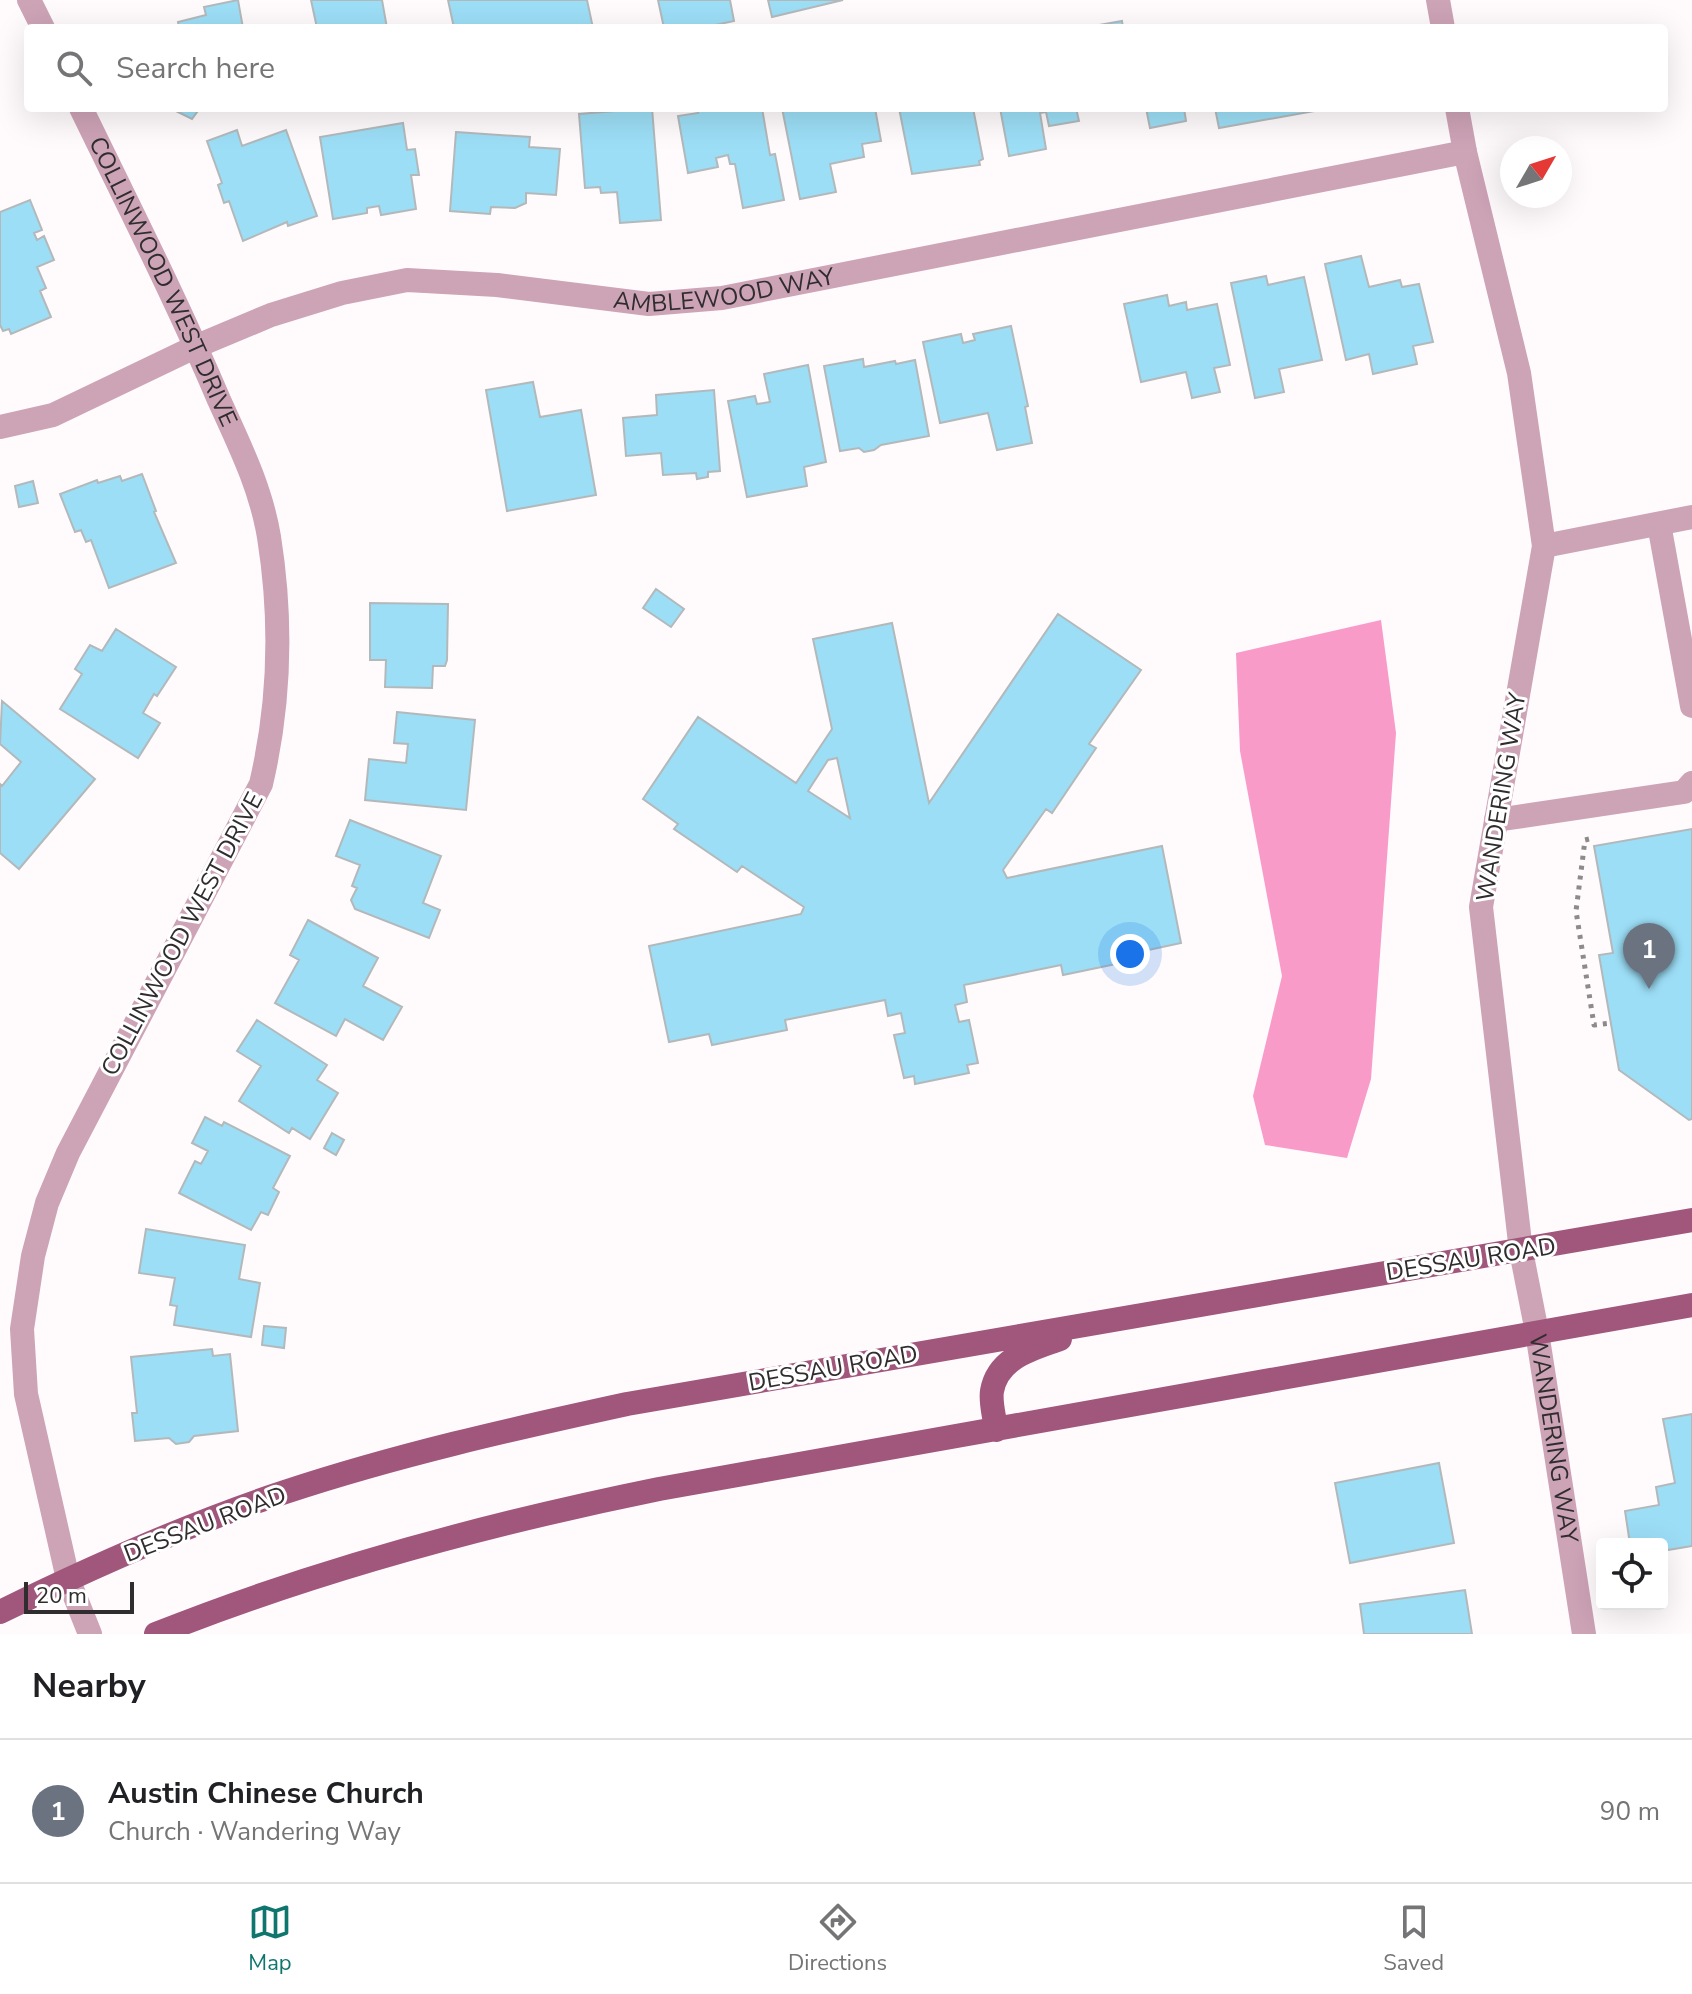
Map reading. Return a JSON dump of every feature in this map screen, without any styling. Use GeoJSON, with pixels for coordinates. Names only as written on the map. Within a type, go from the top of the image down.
{"type":"FeatureCollection","features":[{"type":"Feature","properties":{"kind":"main road","name":"DESSAU ROAD"},"geometry":{"type":"LineString","coordinates":[[0,1612],[172,1534],[283,1492],[494,1433],[627,1404],[1692,1220]]}},
{"type":"Feature","properties":{"kind":"main road"},"geometry":{"type":"LineString","coordinates":[[156,1634],[343,1566],[531,1515],[659,1489],[1692,1305]]}},
{"type":"Feature","properties":{"kind":"main road"},"geometry":{"type":"LineString","coordinates":[[996,1430],[991,1394],[996,1377],[1016,1356],[1119,1318]]}},
{"type":"Feature","properties":{"kind":"street"},"geometry":{"type":"LineString","coordinates":[[29,0],[41,24]]}},
{"type":"Feature","properties":{"kind":"street"},"geometry":{"type":"LineString","coordinates":[[1438,0],[1442,24]]}},
{"type":"Feature","properties":{"kind":"street","name":"COLLINWOOD WEST DRIVE"},"geometry":{"type":"LineString","coordinates":[[83,112],[197,346],[255,482],[268,536],[279,667],[272,738],[261,784],[68,1153],[47,1203],[33,1256],[22,1329],[26,1394],[68,1579],[90,1634]]}},
{"type":"Feature","properties":{"kind":"street","name":"WANDERING WAY"},"geometry":{"type":"LineString","coordinates":[[1458,112],[1519,373],[1544,546],[1481,907],[1521,1251],[1537,1332],[1584,1634]]}},
{"type":"Feature","properties":{"kind":"street","name":"AMBLEWOOD WAY"},"geometry":{"type":"LineString","coordinates":[[0,427],[53,415],[197,346],[271,315],[342,293],[407,280],[497,285],[649,304],[722,298],[1465,152]]}},
{"type":"Feature","properties":{"kind":"street"},"geometry":{"type":"LineString","coordinates":[[1544,546],[1692,517]]}},
{"type":"Feature","properties":{"kind":"street"},"geometry":{"type":"LineString","coordinates":[[1659,524],[1692,706]]}},
{"type":"Feature","properties":{"kind":"street"},"geometry":{"type":"LineString","coordinates":[[1496,820],[1684,792],[1692,783]]}},
{"type":"Feature","properties":{"kind":"path"},"geometry":{"type":"LineString","coordinates":[[1601,837],[1585,840],[1576,911],[1594,1025],[1611,1023]]}},
{"type":"Feature","properties":{"kind":"shaded area"},"geometry":{"type":"Polygon","coordinates":[[[1381,620],[1396,733],[1371,1079],[1347,1158],[1265,1145],[1253,1096],[1282,976],[1240,751],[1236,653],[1381,620]]]}},
{"type":"Feature","properties":{"kind":"building"},"geometry":{"type":"Polygon","coordinates":[[[238,0],[242,24],[178,24],[206,15],[204,7],[238,0]]]}},
{"type":"Feature","properties":{"kind":"building"},"geometry":{"type":"Polygon","coordinates":[[[311,0],[382,0],[386,24],[316,24],[311,0]]]}},
{"type":"Feature","properties":{"kind":"building"},"geometry":{"type":"Polygon","coordinates":[[[448,0],[587,0],[592,24],[453,24],[448,0]]]}},
{"type":"Feature","properties":{"kind":"building"},"geometry":{"type":"Polygon","coordinates":[[[658,0],[730,0],[734,21],[663,24],[658,0]]]}},
{"type":"Feature","properties":{"kind":"building"},"geometry":{"type":"Polygon","coordinates":[[[768,0],[843,0],[772,17],[768,0]]]}},
{"type":"Feature","properties":{"kind":"building"},"geometry":{"type":"Polygon","coordinates":[[[178,112],[197,112],[192,119],[178,112]]]}},
{"type":"Feature","properties":{"kind":"building"},"geometry":{"type":"Polygon","coordinates":[[[652,112],[661,220],[620,223],[617,192],[601,193],[600,187],[585,188],[579,114],[652,112]]]}},
{"type":"Feature","properties":{"kind":"building"},"geometry":{"type":"Polygon","coordinates":[[[763,112],[770,155],[775,154],[784,200],[743,208],[735,164],[730,164],[728,155],[716,158],[718,167],[688,173],[678,116],[763,112]]]}},
{"type":"Feature","properties":{"kind":"building"},"geometry":{"type":"Polygon","coordinates":[[[783,112],[876,112],[881,141],[862,144],[864,157],[830,164],[836,192],[800,199],[783,112]]]}},
{"type":"Feature","properties":{"kind":"building"},"geometry":{"type":"Polygon","coordinates":[[[900,112],[974,112],[983,159],[979,161],[980,165],[912,174],[900,112]]]}},
{"type":"Feature","properties":{"kind":"building"},"geometry":{"type":"Polygon","coordinates":[[[1001,112],[1046,112],[1040,113],[1046,149],[1009,156],[1001,112]]]}},
{"type":"Feature","properties":{"kind":"building"},"geometry":{"type":"Polygon","coordinates":[[[1046,112],[1077,112],[1079,121],[1049,126],[1046,112]]]}},
{"type":"Feature","properties":{"kind":"building"},"geometry":{"type":"Polygon","coordinates":[[[1147,112],[1185,112],[1186,121],[1150,128],[1147,112]]]}},
{"type":"Feature","properties":{"kind":"building"},"geometry":{"type":"Polygon","coordinates":[[[1216,112],[1309,112],[1219,128],[1216,112]]]}},
{"type":"Feature","properties":{"kind":"building"},"geometry":{"type":"Polygon","coordinates":[[[403,123],[407,150],[415,149],[419,175],[411,175],[416,209],[381,215],[379,206],[367,208],[367,213],[333,219],[320,137],[403,123]]]}},
{"type":"Feature","properties":{"kind":"building"},"geometry":{"type":"Polygon","coordinates":[[[237,130],[242,146],[286,130],[317,216],[288,226],[287,222],[243,241],[229,201],[224,203],[218,185],[222,183],[207,141],[237,130]]]}},
{"type":"Feature","properties":{"kind":"building"},"geometry":{"type":"Polygon","coordinates":[[[456,132],[530,137],[529,147],[560,149],[556,195],[526,193],[526,203],[515,208],[491,207],[490,214],[450,211],[456,132]]]}},
{"type":"Feature","properties":{"kind":"building"},"geometry":{"type":"Polygon","coordinates":[[[30,200],[42,230],[34,233],[37,240],[44,236],[54,260],[37,267],[46,288],[40,291],[51,317],[11,334],[9,329],[3,331],[0,325],[0,212],[30,200]]]}},
{"type":"Feature","properties":{"kind":"building"},"geometry":{"type":"Polygon","coordinates":[[[1361,256],[1369,287],[1400,280],[1402,287],[1419,284],[1433,342],[1413,346],[1417,364],[1373,374],[1369,354],[1346,360],[1325,264],[1361,256]]]}},
{"type":"Feature","properties":{"kind":"building"},"geometry":{"type":"Polygon","coordinates":[[[1266,276],[1268,285],[1304,277],[1322,360],[1279,369],[1284,392],[1255,398],[1231,283],[1266,276]]]}},
{"type":"Feature","properties":{"kind":"building"},"geometry":{"type":"Polygon","coordinates":[[[1167,295],[1169,306],[1186,302],[1187,310],[1217,304],[1230,365],[1214,368],[1220,392],[1192,398],[1186,372],[1141,382],[1124,304],[1167,295]]]}},
{"type":"Feature","properties":{"kind":"building"},"geometry":{"type":"Polygon","coordinates":[[[1011,326],[1028,406],[1025,407],[1032,443],[997,450],[988,413],[940,423],[923,342],[961,334],[963,343],[975,340],[973,334],[1011,326]]]}},
{"type":"Feature","properties":{"kind":"building"},"geometry":{"type":"Polygon","coordinates":[[[863,359],[864,367],[915,360],[929,436],[881,445],[864,452],[859,448],[840,451],[824,366],[863,359]]]}},
{"type":"Feature","properties":{"kind":"building"},"geometry":{"type":"Polygon","coordinates":[[[808,365],[826,462],[804,467],[807,486],[747,497],[728,401],[755,396],[757,404],[770,402],[764,374],[808,365]]]}},
{"type":"Feature","properties":{"kind":"building"},"geometry":{"type":"Polygon","coordinates":[[[533,382],[540,417],[581,410],[596,495],[507,511],[486,390],[533,382]]]}},
{"type":"Feature","properties":{"kind":"building"},"geometry":{"type":"Polygon","coordinates":[[[714,390],[720,471],[708,472],[708,477],[697,479],[696,473],[663,475],[661,453],[626,456],[623,418],[657,415],[656,395],[714,390]]]}},
{"type":"Feature","properties":{"kind":"building"},"geometry":{"type":"Polygon","coordinates":[[[142,474],[176,563],[109,588],[91,540],[86,542],[81,530],[75,532],[60,494],[97,480],[98,483],[120,476],[122,481],[142,474]]]}},
{"type":"Feature","properties":{"kind":"building"},"geometry":{"type":"Polygon","coordinates":[[[33,481],[38,503],[19,507],[15,486],[33,481]]]}},
{"type":"Feature","properties":{"kind":"building"},"geometry":{"type":"Polygon","coordinates":[[[656,589],[684,609],[671,627],[643,608],[656,589]]]}},
{"type":"Feature","properties":{"kind":"building"},"geometry":{"type":"Polygon","coordinates":[[[370,603],[448,604],[447,660],[445,666],[433,666],[432,688],[385,687],[386,660],[370,660],[370,603]]]}},
{"type":"Feature","properties":{"kind":"building"},"geometry":{"type":"Polygon","coordinates":[[[1058,614],[1141,670],[1089,744],[1096,748],[1052,813],[1046,809],[1003,870],[1007,878],[1162,846],[1181,943],[1139,952],[1140,959],[1063,975],[1061,965],[964,985],[967,1002],[955,1005],[959,1022],[969,1020],[978,1063],[967,1065],[969,1073],[915,1084],[914,1076],[904,1078],[894,1035],[905,1033],[901,1013],[888,1016],[885,1000],[785,1020],[787,1030],[712,1045],[709,1034],[669,1042],[649,946],[801,914],[804,907],[742,866],[737,872],[674,829],[678,824],[643,799],[698,717],[796,783],[832,729],[813,639],[892,623],[929,803],[1058,614]],[[837,758],[828,760],[808,791],[850,818],[837,758]]]}},
{"type":"Feature","properties":{"kind":"building"},"geometry":{"type":"Polygon","coordinates":[[[116,629],[176,667],[143,713],[160,723],[138,758],[60,709],[82,674],[75,669],[90,645],[102,651],[116,629]]]}},
{"type":"Feature","properties":{"kind":"building"},"geometry":{"type":"Polygon","coordinates":[[[2,701],[95,779],[19,869],[0,853],[0,784],[2,786],[21,762],[0,744],[2,701]]]}},
{"type":"Feature","properties":{"kind":"building"},"geometry":{"type":"Polygon","coordinates":[[[397,712],[475,720],[466,810],[365,800],[369,759],[406,763],[408,744],[394,743],[397,712]]]}},
{"type":"Feature","properties":{"kind":"building"},"geometry":{"type":"Polygon","coordinates":[[[350,820],[441,856],[423,903],[440,910],[429,938],[355,909],[351,900],[357,888],[352,886],[360,865],[336,856],[350,820]]]}},
{"type":"Feature","properties":{"kind":"building"},"geometry":{"type":"Polygon","coordinates":[[[1692,829],[1692,1119],[1689,1120],[1619,1070],[1599,955],[1613,953],[1594,846],[1692,829]]]}},
{"type":"Feature","properties":{"kind":"building"},"geometry":{"type":"Polygon","coordinates":[[[308,920],[378,958],[363,986],[402,1007],[383,1040],[345,1019],[336,1036],[275,1003],[299,960],[290,955],[308,920]]]}},
{"type":"Feature","properties":{"kind":"building"},"geometry":{"type":"Polygon","coordinates":[[[257,1020],[327,1065],[317,1080],[338,1093],[310,1139],[292,1128],[289,1133],[239,1101],[261,1066],[237,1051],[257,1020]]]}},
{"type":"Feature","properties":{"kind":"building"},"geometry":{"type":"Polygon","coordinates":[[[205,1117],[222,1126],[224,1122],[290,1156],[273,1188],[279,1192],[268,1215],[261,1212],[251,1230],[179,1193],[195,1161],[201,1164],[208,1151],[192,1143],[205,1117]]]}},
{"type":"Feature","properties":{"kind":"building"},"geometry":{"type":"Polygon","coordinates":[[[332,1133],[344,1140],[336,1155],[324,1148],[332,1133]]]}},
{"type":"Feature","properties":{"kind":"building"},"geometry":{"type":"Polygon","coordinates":[[[146,1229],[245,1245],[239,1279],[260,1283],[251,1337],[174,1325],[177,1306],[170,1305],[175,1278],[139,1273],[146,1229]]]}},
{"type":"Feature","properties":{"kind":"building"},"geometry":{"type":"Polygon","coordinates":[[[264,1326],[286,1328],[284,1348],[262,1345],[264,1326]]]}},
{"type":"Feature","properties":{"kind":"building"},"geometry":{"type":"Polygon","coordinates":[[[212,1349],[213,1356],[230,1354],[238,1431],[194,1436],[189,1442],[176,1444],[169,1438],[135,1441],[132,1413],[137,1413],[131,1357],[212,1349]]]}},
{"type":"Feature","properties":{"kind":"building"},"geometry":{"type":"Polygon","coordinates":[[[1692,1414],[1692,1546],[1668,1550],[1668,1538],[1629,1538],[1625,1511],[1659,1505],[1656,1487],[1675,1483],[1663,1419],[1692,1414]]]}},
{"type":"Feature","properties":{"kind":"building"},"geometry":{"type":"Polygon","coordinates":[[[1439,1463],[1454,1543],[1350,1563],[1335,1483],[1439,1463]]]}},
{"type":"Feature","properties":{"kind":"building"},"geometry":{"type":"Polygon","coordinates":[[[1465,1590],[1472,1634],[1364,1634],[1360,1604],[1465,1590]]]}},
{"type":"Feature","properties":{"kind":"place","name":"Austin Chinese Church"},"geometry":{"type":"Point","coordinates":[1649,989]}}]}
